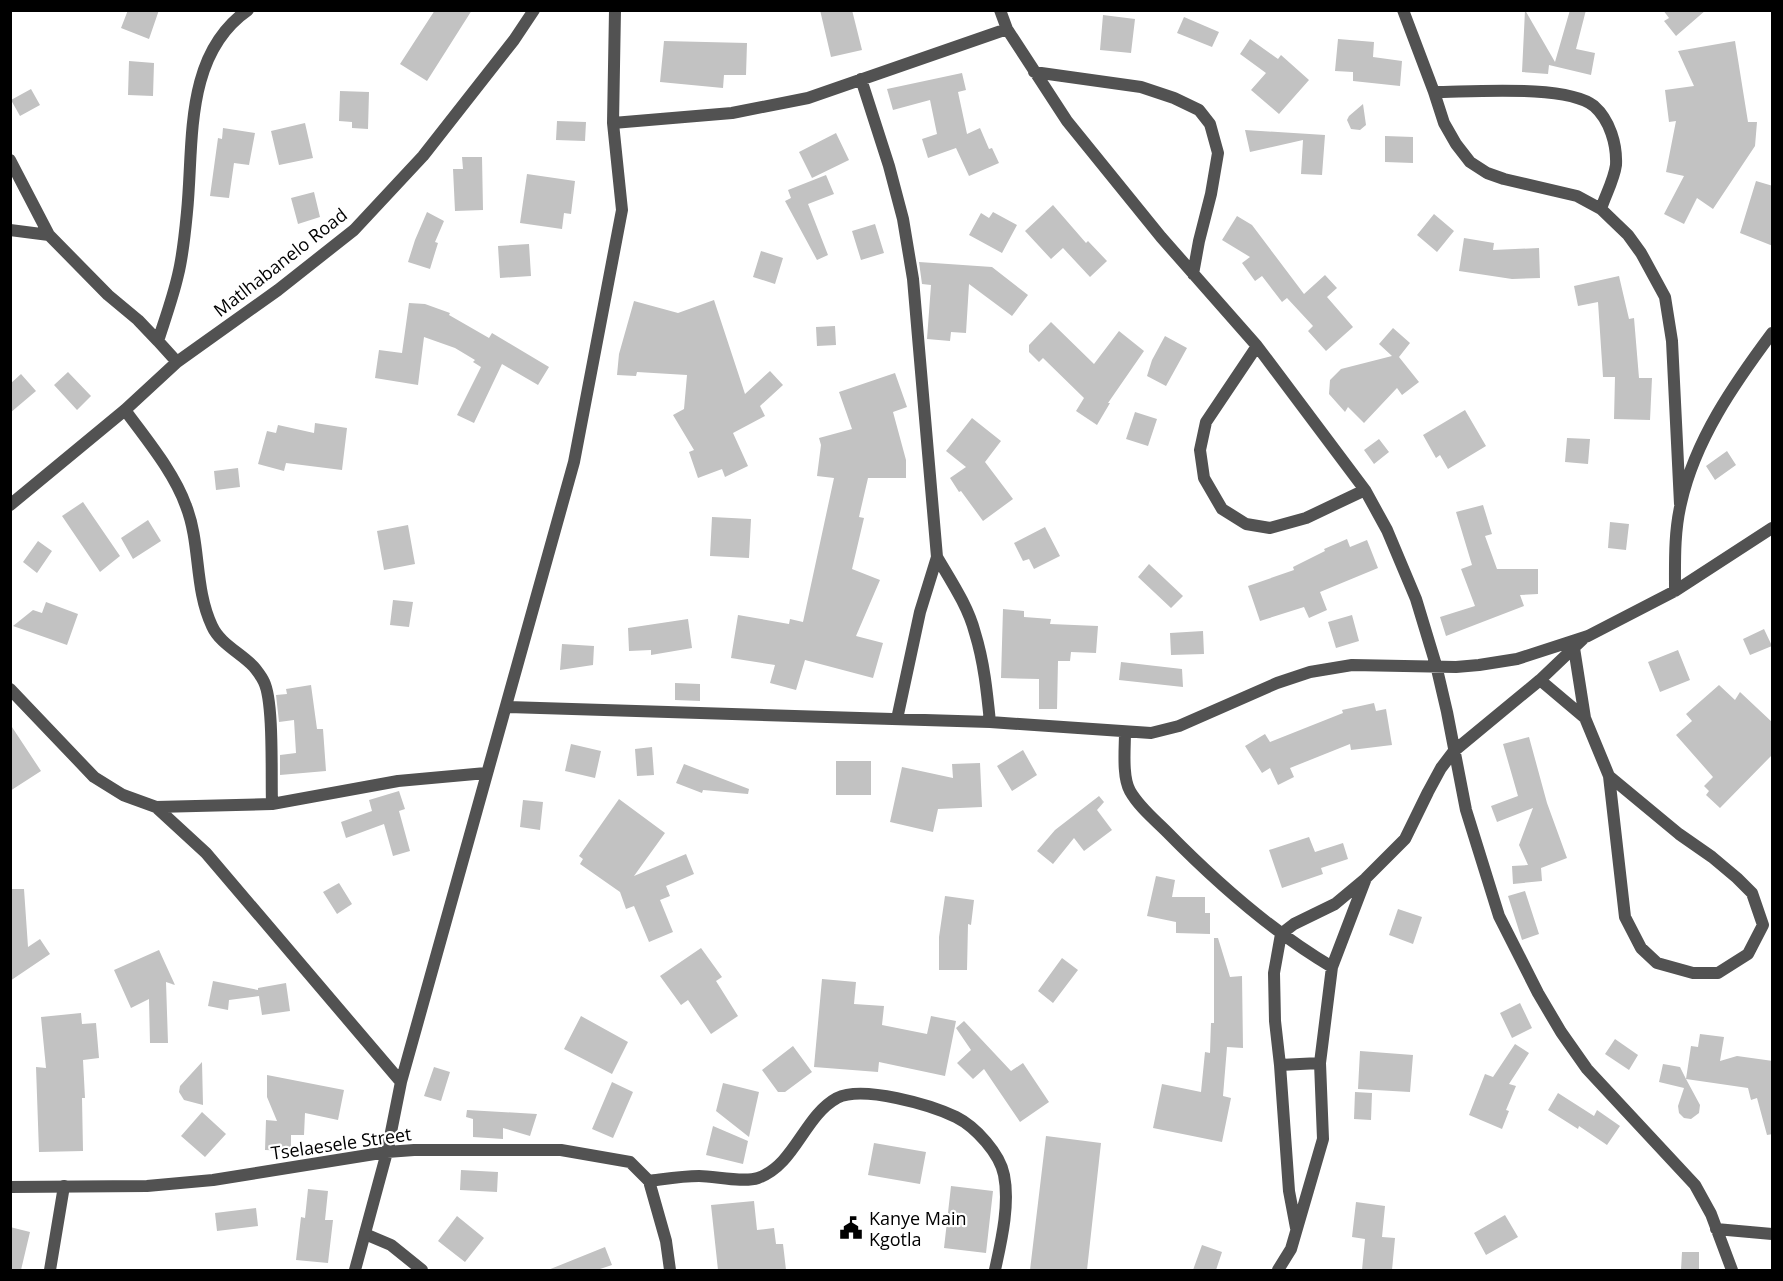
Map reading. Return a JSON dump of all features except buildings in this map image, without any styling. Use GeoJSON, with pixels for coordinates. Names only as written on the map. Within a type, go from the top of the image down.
{"type":"FeatureCollection","features":[{"type":"Feature","properties":{"kind":"street"},"geometry":{"type":"LineString","coordinates":[[158,341],[178,274],[187,210],[191,136],[196,101],[206,61],[233,20],[248,10]]}},
{"type":"Feature","properties":{"kind":"street","name":"Matlhabanelo Road"},"geometry":{"type":"LineString","coordinates":[[10,505],[126,410],[177,362],[286,284],[354,230],[423,156],[514,40],[534,10]]}},
{"type":"Feature","properties":{"kind":"street"},"geometry":{"type":"LineString","coordinates":[[355,1270],[387,1152],[400,1082],[574,462],[622,210],[613,123],[615,10]]}},
{"type":"Feature","properties":{"kind":"street"},"geometry":{"type":"LineString","coordinates":[[1000,10],[1007,29],[1067,121],[1257,346],[1365,490],[1387,531],[1416,599],[1436,665],[1466,810],[1499,916],[1538,993],[1561,1032],[1587,1069],[1695,1185],[1732,1270]]}},
{"type":"Feature","properties":{"kind":"street"},"geometry":{"type":"LineString","coordinates":[[1403,10],[1444,123],[1470,162],[1487,173],[1504,179],[1577,196],[1601,209],[1628,235],[1641,253],[1665,297],[1672,341],[1680,504]]}},
{"type":"Feature","properties":{"kind":"street"},"geometry":{"type":"LineString","coordinates":[[613,123],[732,113],[808,98],[1007,29]]}},
{"type":"Feature","properties":{"kind":"street"},"geometry":{"type":"LineString","coordinates":[[1034,72],[1141,87],[1174,98],[1199,110],[1210,124],[1218,153],[1193,273]]}},
{"type":"Feature","properties":{"kind":"street"},"geometry":{"type":"LineString","coordinates":[[861,79],[889,165],[903,219],[913,279],[937,557],[920,612],[897,719]]}},
{"type":"Feature","properties":{"kind":"street"},"geometry":{"type":"LineString","coordinates":[[1434,92],[1536,91],[1570,96],[1594,106],[1615,140],[1616,167],[1601,209]]}},
{"type":"Feature","properties":{"kind":"street"},"geometry":{"type":"LineString","coordinates":[[10,160],[49,235],[108,295],[138,320],[177,362]]}},
{"type":"Feature","properties":{"kind":"street"},"geometry":{"type":"LineString","coordinates":[[10,230],[49,235]]}},
{"type":"Feature","properties":{"kind":"street"},"geometry":{"type":"LineString","coordinates":[[1675,591],[1676,535],[1680,504],[1692,465],[1716,416],[1773,333]]}},
{"type":"Feature","properties":{"kind":"street"},"geometry":{"type":"LineString","coordinates":[[1257,346],[1206,422],[1200,450],[1204,478],[1222,509],[1246,524],[1270,528],[1306,518],[1365,490]]}},
{"type":"Feature","properties":{"kind":"street"},"geometry":{"type":"LineString","coordinates":[[126,410],[166,469],[186,505],[197,545],[201,590],[212,627],[232,649],[254,667],[265,683],[272,804]]}},
{"type":"Feature","properties":{"kind":"street"},"geometry":{"type":"LineString","coordinates":[[506,707],[990,722],[1152,733],[1179,726],[1277,683],[1310,672],[1352,665],[1468,666],[1517,658],[1588,636],[1675,591],[1773,528]]}},
{"type":"Feature","properties":{"kind":"street"},"geometry":{"type":"LineString","coordinates":[[937,557],[957,590],[975,632],[985,679],[990,722]]}},
{"type":"Feature","properties":{"kind":"street"},"geometry":{"type":"LineString","coordinates":[[1297,1233],[1288,1182],[1275,1021],[1274,974],[1281,934],[1294,924],[1335,904],[1366,878],[1405,839],[1432,784],[1454,751],[1540,680],[1588,636]]}},
{"type":"Feature","properties":{"kind":"street"},"geometry":{"type":"LineString","coordinates":[[1574,648],[1585,718],[1609,776],[1625,917],[1641,948],[1657,963],[1693,974],[1718,973],[1748,954],[1768,925],[1752,893],[1737,878],[1609,776]]}},
{"type":"Feature","properties":{"kind":"street"},"geometry":{"type":"LineString","coordinates":[[1540,680],[1585,718]]}},
{"type":"Feature","properties":{"kind":"street"},"geometry":{"type":"LineString","coordinates":[[10,689],[94,777],[123,795],[156,807],[272,804],[398,781],[486,773]]}},
{"type":"Feature","properties":{"kind":"street"},"geometry":{"type":"LineString","coordinates":[[1125,732],[1125,765],[1129,789],[1138,803],[1199,864],[1281,934],[1332,967]]}},
{"type":"Feature","properties":{"kind":"street"},"geometry":{"type":"LineString","coordinates":[[156,807],[206,854],[400,1082]]}},
{"type":"Feature","properties":{"kind":"street"},"geometry":{"type":"LineString","coordinates":[[1278,1270],[1291,1249],[1297,1233],[1323,1139],[1320,1063],[1332,967],[1366,878]]}},
{"type":"Feature","properties":{"kind":"street"},"geometry":{"type":"LineString","coordinates":[[1280,1065],[1320,1063]]}},
{"type":"Feature","properties":{"kind":"street"},"geometry":{"type":"LineString","coordinates":[[670,1270],[666,1241],[649,1181],[698,1176],[754,1180],[765,1176],[790,1152],[824,1107],[836,1098],[849,1093],[906,1100],[958,1118],[990,1144],[1004,1175],[1003,1235],[995,1270]]}},
{"type":"Feature","properties":{"kind":"street","name":"Tselaesele Street"},"geometry":{"type":"LineString","coordinates":[[10,1187],[147,1186],[213,1180],[387,1152],[414,1150],[561,1150],[630,1162],[649,1181]]}},
{"type":"Feature","properties":{"kind":"street"},"geometry":{"type":"LineString","coordinates":[[50,1270],[64,1186]]}},
{"type":"Feature","properties":{"kind":"street"},"geometry":{"type":"LineString","coordinates":[[1716,1229],[1773,1234]]}},
{"type":"Feature","properties":{"kind":"street"},"geometry":{"type":"LineString","coordinates":[[365,1234],[391,1245],[422,1270]]}},
{"type":"Feature","properties":{"kind":"place","name":"Kanye Main Kgotla"},"geometry":{"type":"Point","coordinates":[851,1228]}}]}
